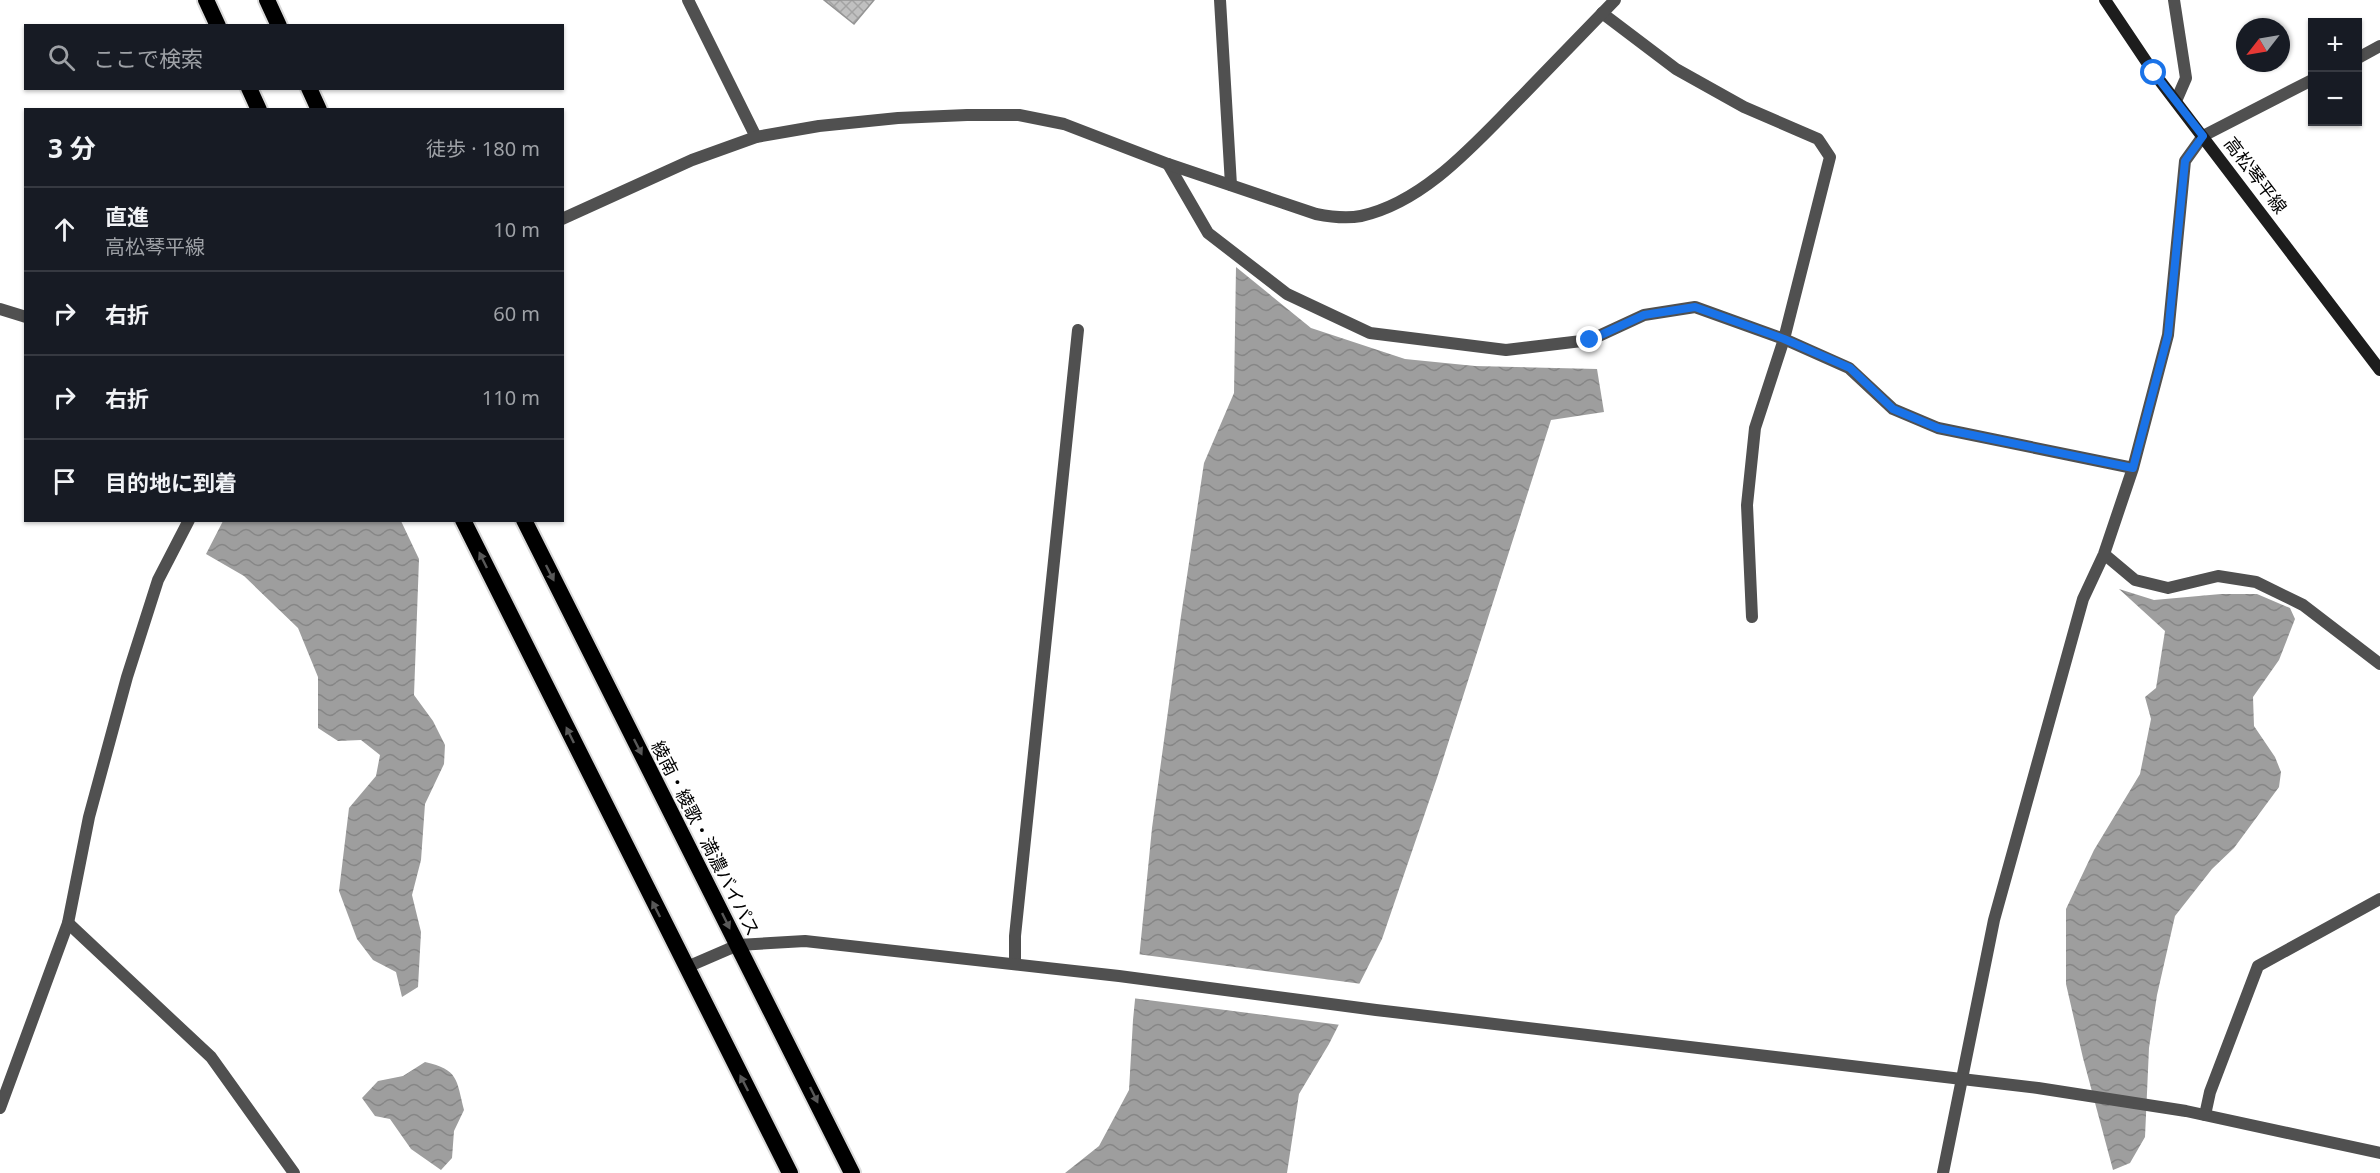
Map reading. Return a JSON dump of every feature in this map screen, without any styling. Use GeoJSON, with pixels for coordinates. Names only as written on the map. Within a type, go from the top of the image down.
{"type":"FeatureCollection","features":[{"type":"Feature","properties":{"kind":"highway"},"geometry":{"type":"LineString","coordinates":[[206,0],[217,24]]}},
{"type":"Feature","properties":{"kind":"highway"},"geometry":{"type":"LineString","coordinates":[[267,0],[278,24]]}},
{"type":"Feature","properties":{"kind":"highway"},"geometry":{"type":"LineString","coordinates":[[250,90],[258,108]]}},
{"type":"Feature","properties":{"kind":"highway"},"geometry":{"type":"LineString","coordinates":[[310,90],[318,108]]}},
{"type":"Feature","properties":{"kind":"highway"},"geometry":{"type":"LineString","coordinates":[[464,522],[790,1173]]}},
{"type":"Feature","properties":{"kind":"highway","name":"綾南・綾歌・満濃バイパス"},"geometry":{"type":"LineString","coordinates":[[525,522],[852,1173]]}},
{"type":"Feature","properties":{"kind":"main road","name":"高松琴平線"},"geometry":{"type":"LineString","coordinates":[[2105,0],[2154,73],[2380,370]]}},
{"type":"Feature","properties":{"kind":"street"},"geometry":{"type":"LineString","coordinates":[[688,0],[756,137]]}},
{"type":"Feature","properties":{"kind":"street"},"geometry":{"type":"LineString","coordinates":[[1220,0],[1231,185]]}},
{"type":"Feature","properties":{"kind":"street"},"geometry":{"type":"LineString","coordinates":[[564,218],[692,160],[756,137],[819,126],[898,118],[967,115],[1019,116],[1064,124],[1168,164],[1316,214],[1338,218],[1361,216],[1389,206],[1419,191],[1472,147],[1615,0]]}},
{"type":"Feature","properties":{"kind":"street"},"geometry":{"type":"LineString","coordinates":[[2174,0],[2186,78],[2176,101]]}},
{"type":"Feature","properties":{"kind":"street"},"geometry":{"type":"LineString","coordinates":[[1602,14],[1676,69],[1744,107],[1818,139],[1830,157],[1784,339],[1755,428],[1747,505],[1752,617]]}},
{"type":"Feature","properties":{"kind":"street"},"geometry":{"type":"LineString","coordinates":[[2362,56],[2380,46]]}},
{"type":"Feature","properties":{"kind":"street"},"geometry":{"type":"LineString","coordinates":[[1943,1173],[1994,920],[2083,599],[2104,554],[2133,468],[2168,335],[2185,161],[2203,136],[2308,83]]}},
{"type":"Feature","properties":{"kind":"street"},"geometry":{"type":"LineString","coordinates":[[1168,164],[1208,233],[1287,294],[1370,333],[1506,350],[1590,340],[1644,315],[1695,307],[1784,339],[1850,368],[1893,409],[1938,428],[2133,468]]}},
{"type":"Feature","properties":{"kind":"street"},"geometry":{"type":"LineString","coordinates":[[0,309],[24,316]]}},
{"type":"Feature","properties":{"kind":"street"},"geometry":{"type":"LineString","coordinates":[[1015,964],[1015,936],[1078,330]]}},
{"type":"Feature","properties":{"kind":"street"},"geometry":{"type":"LineString","coordinates":[[0,1108],[68,923],[89,817],[127,677],[158,580],[188,522]]}},
{"type":"Feature","properties":{"kind":"street"},"geometry":{"type":"LineString","coordinates":[[2104,554],[2135,580],[2168,588],[2218,576],[2256,582],[2303,605],[2380,664]]}},
{"type":"Feature","properties":{"kind":"street"},"geometry":{"type":"LineString","coordinates":[[2205,1115],[2210,1092],[2258,966],[2380,899]]}},
{"type":"Feature","properties":{"kind":"street"},"geometry":{"type":"LineString","coordinates":[[68,923],[211,1058],[294,1173]]}},
{"type":"Feature","properties":{"kind":"street"},"geometry":{"type":"LineString","coordinates":[[687,967],[738,945],[805,941],[1015,964],[1376,1010],[2038,1088],[2186,1111],[2380,1153]]}},
{"type":"Feature","properties":{"kind":"water"},"geometry":{"type":"Polygon","coordinates":[[[1236,267],[1311,328],[1405,359],[1475,366],[1597,369],[1604,412],[1551,420],[1438,775],[1382,939],[1329,1044],[1299,1094],[1287,1173],[1065,1173],[1099,1146],[1129,1090],[1133,1020],[1152,828],[1204,463],[1234,393],[1236,267]]]}},
{"type":"Feature","properties":{"kind":"water"},"geometry":{"type":"Polygon","coordinates":[[[222,522],[401,522],[419,559],[414,695],[433,721],[445,745],[444,764],[425,804],[421,860],[412,895],[421,932],[418,987],[402,997],[396,972],[373,960],[357,939],[339,891],[349,808],[376,776],[380,755],[361,740],[338,741],[318,728],[318,677],[298,628],[244,576],[206,554],[222,522]]]}},
{"type":"Feature","properties":{"kind":"water"},"geometry":{"type":"Polygon","coordinates":[[[2119,589],[2154,600],[2221,594],[2257,594],[2290,608],[2295,619],[2279,660],[2253,697],[2254,726],[2275,757],[2281,772],[2279,787],[2234,848],[2212,869],[2175,916],[2157,995],[2149,1048],[2145,1137],[2130,1163],[2113,1170],[2066,984],[2066,909],[2094,850],[2140,774],[2151,719],[2145,697],[2156,688],[2165,631],[2119,589]]]}},
{"type":"Feature","properties":{"kind":"water"},"geometry":{"type":"Polygon","coordinates":[[[425,1062],[444,1069],[454,1077],[464,1110],[454,1131],[452,1158],[441,1170],[411,1149],[390,1119],[375,1116],[362,1098],[378,1081],[403,1076],[425,1062]]]}},
{"type":"Feature","properties":{"kind":"pier"},"geometry":{"type":"Polygon","coordinates":[[[1137,954],[1362,984],[1341,1025],[1132,998],[1137,954]]]}},
{"type":"Feature","properties":{"kind":"building"},"geometry":{"type":"Polygon","coordinates":[[[824,0],[874,0],[854,24],[824,0]]]}},
{"type":"Feature","properties":{"kind":"route"},"geometry":{"type":"LineString","coordinates":[[1590,340],[1644,315],[1695,307],[1784,339],[1850,368],[1893,409],[1938,428],[2133,468],[2168,335],[2185,161],[2203,136],[2154,73]]}}]}
